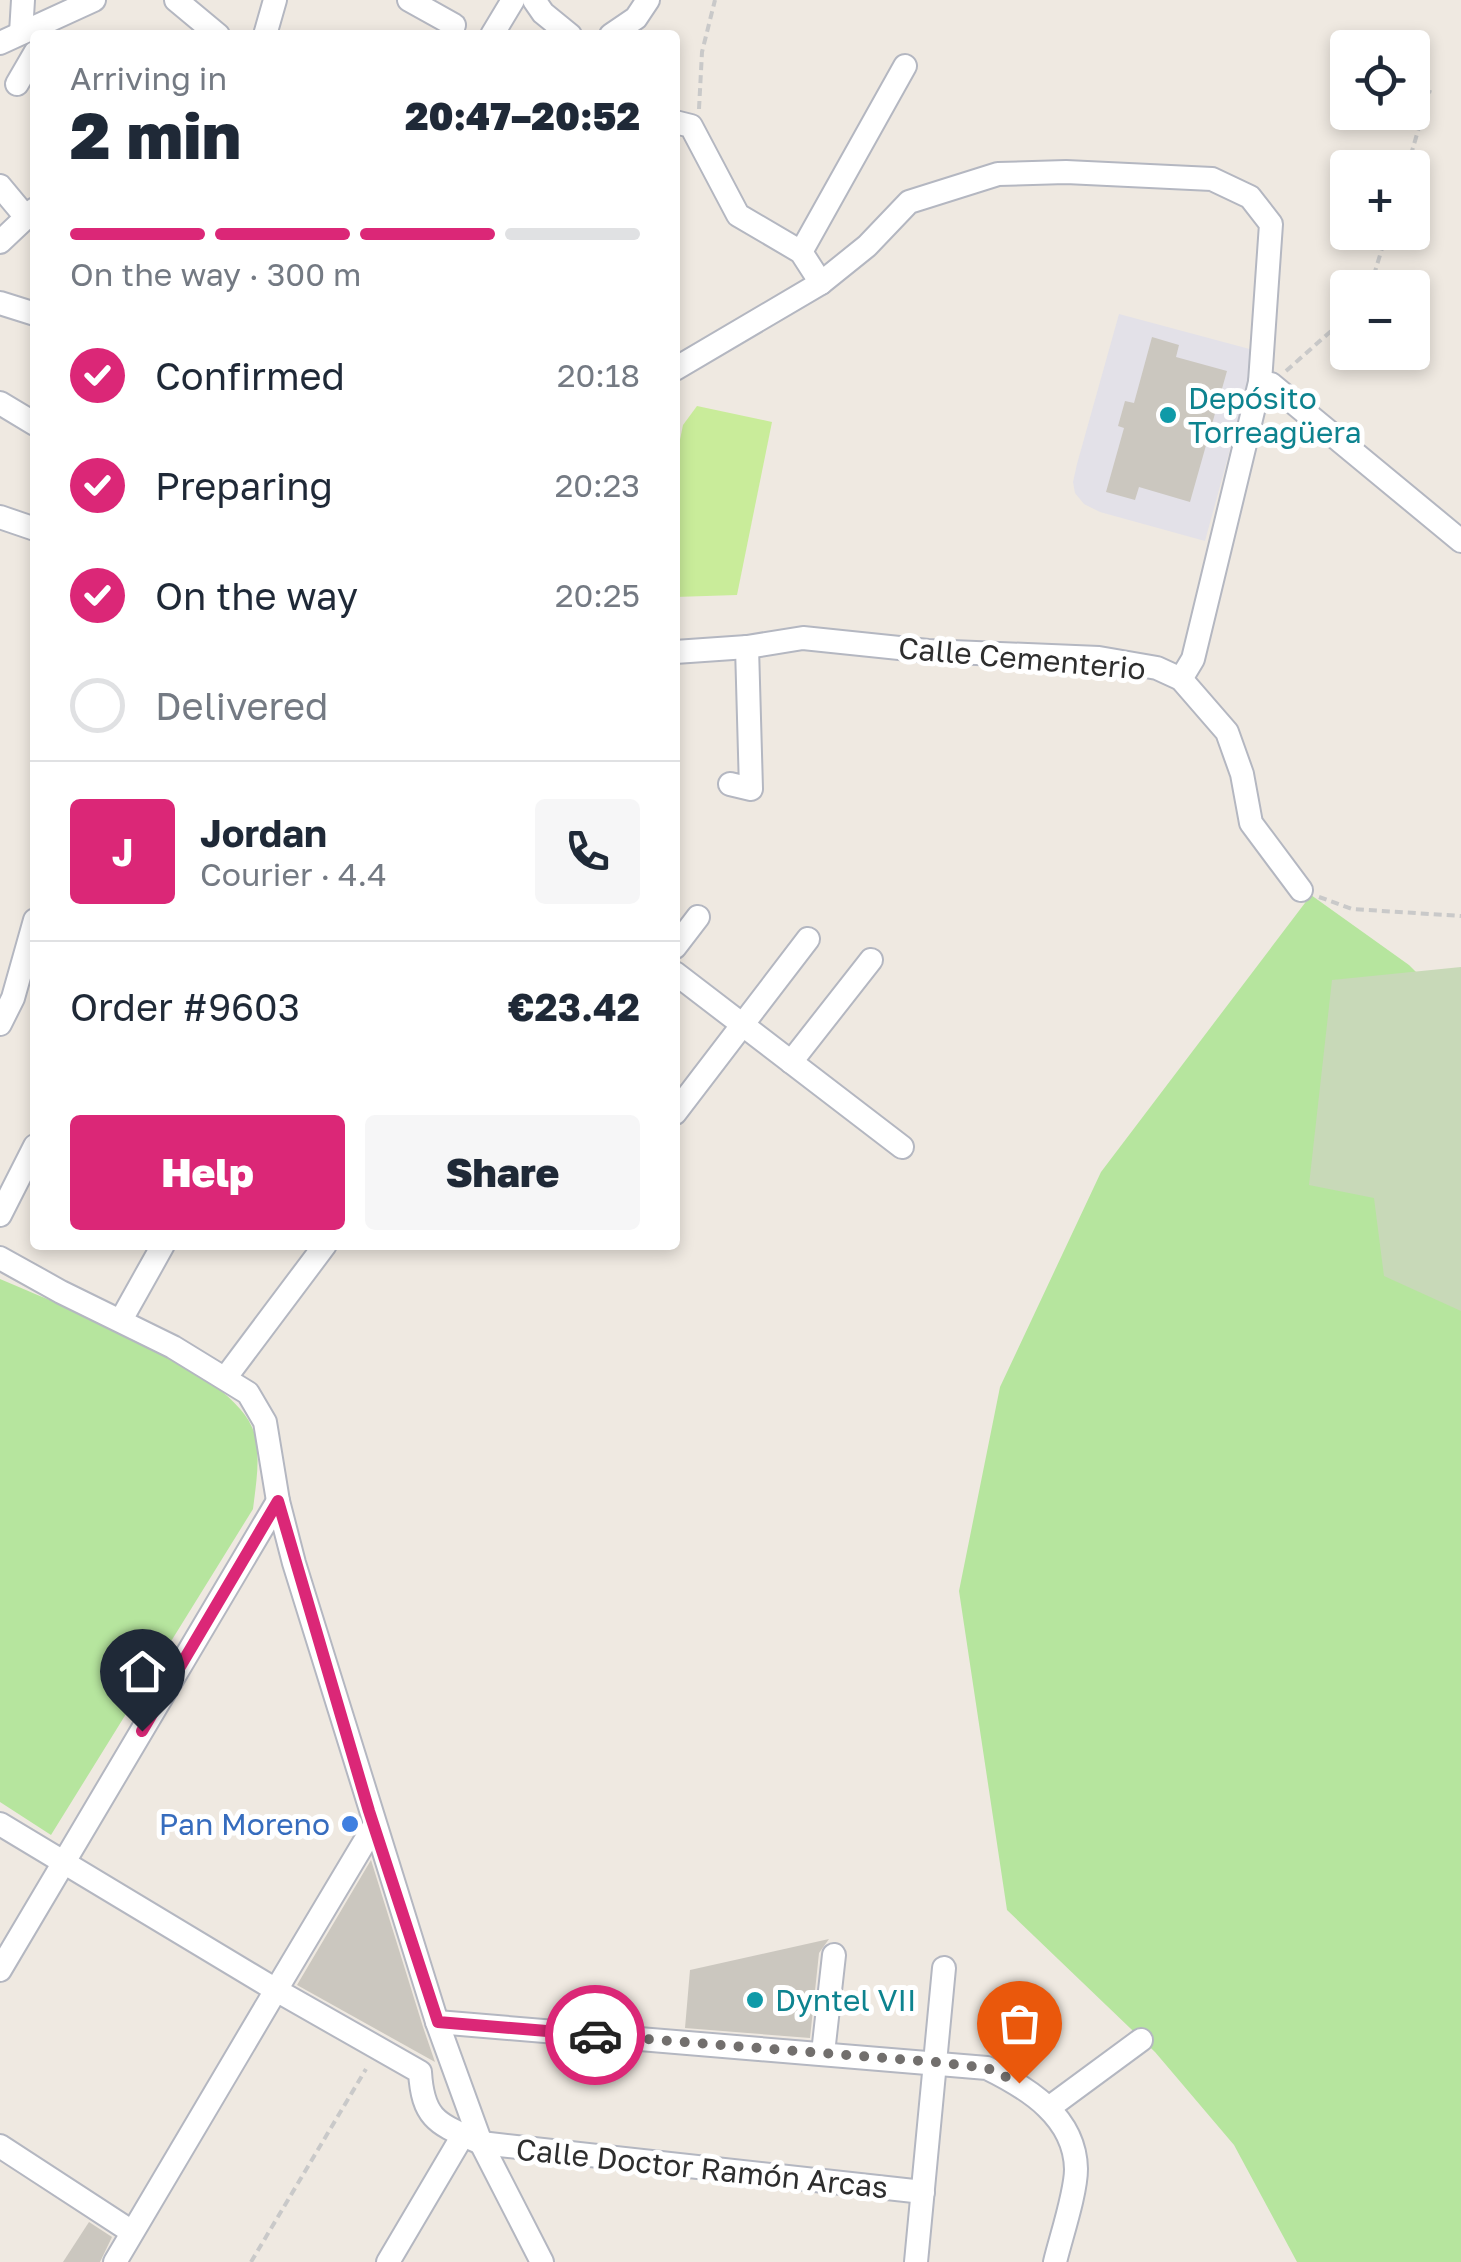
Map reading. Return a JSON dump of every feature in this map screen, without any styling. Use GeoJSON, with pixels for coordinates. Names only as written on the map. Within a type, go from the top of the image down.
{"type":"FeatureCollection","features":[{"type":"Feature","properties":{"kind":"street"},"geometry":{"type":"LineString","coordinates":[[23,0],[29,33]]}},
{"type":"Feature","properties":{"kind":"street"},"geometry":{"type":"LineString","coordinates":[[35,30],[94,0]]}},
{"type":"Feature","properties":{"kind":"street"},"geometry":{"type":"LineString","coordinates":[[176,0],[202,9]]}},
{"type":"Feature","properties":{"kind":"street"},"geometry":{"type":"LineString","coordinates":[[267,30],[275,0]]}},
{"type":"Feature","properties":{"kind":"street"},"geometry":{"type":"LineString","coordinates":[[409,0],[454,25],[455,30]]}},
{"type":"Feature","properties":{"kind":"street"},"geometry":{"type":"LineString","coordinates":[[495,30],[512,0]]}},
{"type":"Feature","properties":{"kind":"street"},"geometry":{"type":"LineString","coordinates":[[534,0],[564,30]]}},
{"type":"Feature","properties":{"kind":"street"},"geometry":{"type":"LineString","coordinates":[[619,30],[636,18],[648,0]]}},
{"type":"Feature","properties":{"kind":"street"},"geometry":{"type":"LineString","coordinates":[[17,84],[30,62]]}},
{"type":"Feature","properties":{"kind":"street"},"geometry":{"type":"LineString","coordinates":[[801,252],[905,66]]}},
{"type":"Feature","properties":{"kind":"street"},"geometry":{"type":"LineString","coordinates":[[683,124],[738,215],[801,252],[821,283]]}},
{"type":"Feature","properties":{"kind":"street"},"geometry":{"type":"LineString","coordinates":[[680,366],[821,283],[868,246],[909,202],[998,174],[1066,172],[1212,179],[1250,197],[1270,224],[1265,383],[1193,659],[1182,679]]}},
{"type":"Feature","properties":{"kind":"street"},"geometry":{"type":"LineString","coordinates":[[0,186],[30,212],[0,242]]}},
{"type":"Feature","properties":{"kind":"street"},"geometry":{"type":"LineString","coordinates":[[0,303],[30,312]]}},
{"type":"Feature","properties":{"kind":"street"},"geometry":{"type":"LineString","coordinates":[[1265,383],[1461,541]]}},
{"type":"Feature","properties":{"kind":"street"},"geometry":{"type":"LineString","coordinates":[[0,403],[30,421]]}},
{"type":"Feature","properties":{"kind":"street"},"geometry":{"type":"LineString","coordinates":[[0,517],[30,527]]}},
{"type":"Feature","properties":{"kind":"street","name":"Calle Cementerio"},"geometry":{"type":"LineString","coordinates":[[680,652],[803,638],[928,651],[1099,658],[1157,668],[1182,679],[1227,732],[1242,774],[1251,823],[1300,890]]}},
{"type":"Feature","properties":{"kind":"street"},"geometry":{"type":"LineString","coordinates":[[730,784],[751,789],[747,647]]}},
{"type":"Feature","properties":{"kind":"street"},"geometry":{"type":"LineString","coordinates":[[680,940],[698,917]]}},
{"type":"Feature","properties":{"kind":"street"},"geometry":{"type":"LineString","coordinates":[[0,1024],[13,998],[30,938]]}},
{"type":"Feature","properties":{"kind":"street"},"geometry":{"type":"LineString","coordinates":[[680,1106],[808,939]]}},
{"type":"Feature","properties":{"kind":"street"},"geometry":{"type":"LineString","coordinates":[[792,1062],[871,960]]}},
{"type":"Feature","properties":{"kind":"street"},"geometry":{"type":"LineString","coordinates":[[680,977],[902,1146]]}},
{"type":"Feature","properties":{"kind":"street"},"geometry":{"type":"LineString","coordinates":[[0,1215],[30,1156]]}},
{"type":"Feature","properties":{"kind":"street"},"geometry":{"type":"LineString","coordinates":[[121,1320],[160,1250]]}},
{"type":"Feature","properties":{"kind":"street"},"geometry":{"type":"LineString","coordinates":[[226,1376],[321,1250]]}},
{"type":"Feature","properties":{"kind":"street"},"geometry":{"type":"LineString","coordinates":[[0,1258],[226,1376],[248,1393],[262,1414],[278,1501],[472,2139],[542,2262]]}},
{"type":"Feature","properties":{"kind":"street"},"geometry":{"type":"LineString","coordinates":[[0,1970],[278,1501]]}},
{"type":"Feature","properties":{"kind":"street"},"geometry":{"type":"LineString","coordinates":[[0,1824],[420,2072],[422,2102],[437,2121],[472,2139]]}},
{"type":"Feature","properties":{"kind":"street"},"geometry":{"type":"LineString","coordinates":[[115,2262],[374,1826]]}},
{"type":"Feature","properties":{"kind":"street"},"geometry":{"type":"LineString","coordinates":[[823,2053],[834,1956]]}},
{"type":"Feature","properties":{"kind":"street"},"geometry":{"type":"LineString","coordinates":[[916,2262],[944,1968]]}},
{"type":"Feature","properties":{"kind":"street"},"geometry":{"type":"LineString","coordinates":[[438,2022],[987,2068],[1019,2083],[1050,2106],[1069,2140],[1076,2169],[1056,2262]]}},
{"type":"Feature","properties":{"kind":"street"},"geometry":{"type":"LineString","coordinates":[[1050,2106],[1141,2040]]}},
{"type":"Feature","properties":{"kind":"street"},"geometry":{"type":"LineString","coordinates":[[388,2262],[472,2139]]}},
{"type":"Feature","properties":{"kind":"street","name":"Calle Doctor Ramón Arcas"},"geometry":{"type":"LineString","coordinates":[[472,2139],[923,2192]]}},
{"type":"Feature","properties":{"kind":"street"},"geometry":{"type":"LineString","coordinates":[[0,2146],[132,2232]]}},
{"type":"Feature","properties":{"kind":"path"},"geometry":{"type":"LineString","coordinates":[[683,124],[702,104],[702,52],[715,0]]}},
{"type":"Feature","properties":{"kind":"path"},"geometry":{"type":"LineString","coordinates":[[1265,383],[1330,331]]}},
{"type":"Feature","properties":{"kind":"path"},"geometry":{"type":"LineString","coordinates":[[1300,890],[1352,909],[1461,916]]}},
{"type":"Feature","properties":{"kind":"path"},"geometry":{"type":"LineString","coordinates":[[250,2262],[378,2048]]}},
{"type":"Feature","properties":{"kind":"shaded area"},"geometry":{"type":"Polygon","coordinates":[[[1119,314],[1257,351],[1205,541],[1100,512],[1084,504],[1075,493],[1077,464],[1119,314]]]}},
{"type":"Feature","properties":{"kind":"green space"},"geometry":{"type":"Polygon","coordinates":[[[697,406],[772,422],[737,595],[680,597],[683,425],[697,406]]]}},
{"type":"Feature","properties":{"kind":"green space"},"geometry":{"type":"Polygon","coordinates":[[[1311,895],[1409,965],[1461,1017],[1461,2262],[1297,2262],[1234,2145],[1155,2052],[1007,1910],[959,1591],[1000,1387],[1101,1172],[1311,895]]]}},
{"type":"Feature","properties":{"kind":"green space"},"geometry":{"type":"Polygon","coordinates":[[[1461,967],[1461,1311],[1384,1276],[1374,1198],[1309,1185],[1332,980],[1461,967]]]}},
{"type":"Feature","properties":{"kind":"green space"},"geometry":{"type":"Polygon","coordinates":[[[0,1279],[101,1322],[181,1363],[240,1409],[254,1432],[257,1451],[253,1509],[51,1835],[0,1802],[0,1279]]]}},
{"type":"Feature","properties":{"kind":"building","name":"Depósito Torreagüera"},"geometry":{"type":"Polygon","coordinates":[[[1152,337],[1179,345],[1176,357],[1227,371],[1190,502],[1139,487],[1135,500],[1106,492],[1124,428],[1118,426],[1125,401],[1134,403],[1152,337]]]}},
{"type":"Feature","properties":{"kind":"building"},"geometry":{"type":"Polygon","coordinates":[[[371,1860],[423,2027],[435,2062],[297,1985],[371,1860]]]}},
{"type":"Feature","properties":{"kind":"building","name":"Dyntel VII"},"geometry":{"type":"Polygon","coordinates":[[[829,1939],[819,1953],[810,2038],[685,2028],[690,1970],[829,1939]]]}},
{"type":"Feature","properties":{"kind":"building"},"geometry":{"type":"Polygon","coordinates":[[[89,2222],[112,2237],[100,2262],[63,2262],[89,2222]]]}},
{"type":"Feature","properties":{"kind":"way so far"},"geometry":{"type":"LineString","coordinates":[[595,2035],[935,2062],[987,2068],[1019,2083]]}},
{"type":"Feature","properties":{"kind":"place","name":"Depósito Torreagüera"},"geometry":{"type":"Point","coordinates":[1168,415]}},
{"type":"Feature","properties":{"kind":"place","name":"Pan Moreno"},"geometry":{"type":"Point","coordinates":[350,1824]}},
{"type":"Feature","properties":{"kind":"place","name":"Dyntel VII"},"geometry":{"type":"Point","coordinates":[755,2000]}},
{"type":"Feature","properties":{"kind":"route"},"geometry":{"type":"LineString","coordinates":[[142,1731],[278,1501],[369,1811],[438,2022],[595,2035]]}}]}
